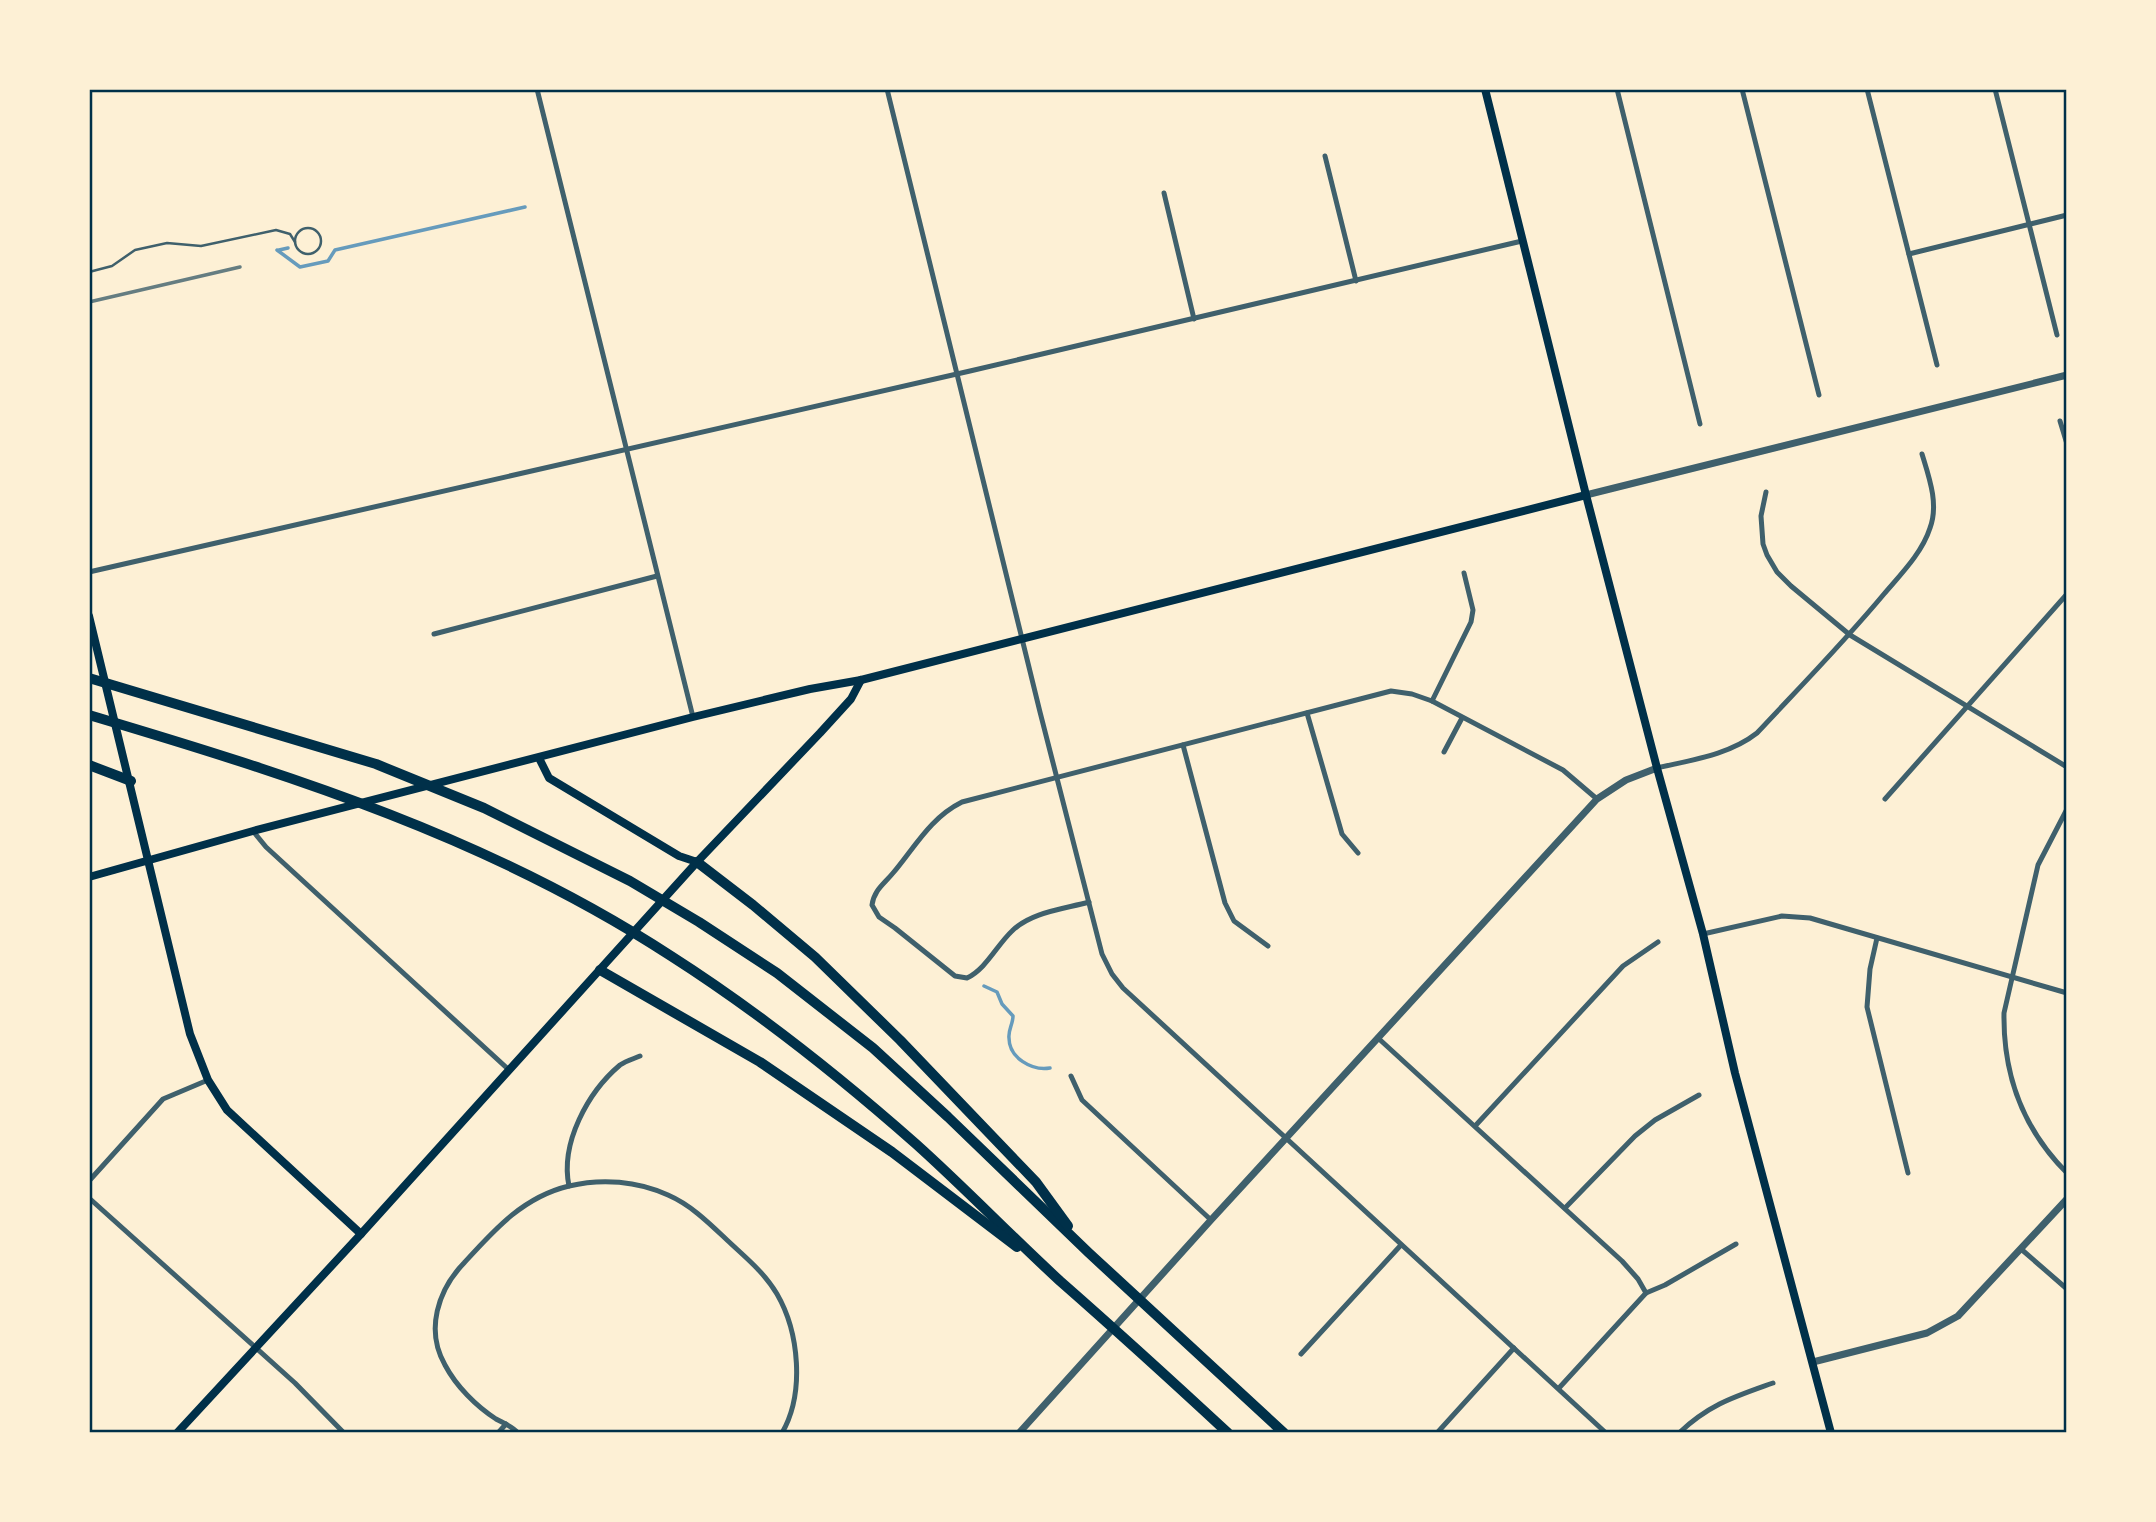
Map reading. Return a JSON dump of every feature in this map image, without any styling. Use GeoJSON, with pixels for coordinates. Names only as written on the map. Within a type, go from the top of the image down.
{"type":"FeatureCollection","features":[{"type":"Feature","properties":{"kind":"highway"},"geometry":{"type":"LineString","coordinates":[[89,678],[376,764],[484,808],[630,881],[699,922],[777,973],[873,1048],[1284,1433]]}},
{"type":"Feature","properties":{"kind":"highway"},"geometry":{"type":"LineString","coordinates":[[89,715],[304,781],[420,825],[512,866],[668,954],[736,999],[837,1077],[917,1144],[1060,1280],[1228,1433]]}},
{"type":"Feature","properties":{"kind":"highway"},"geometry":{"type":"LineString","coordinates":[[89,765],[131,781]]}},
{"type":"Feature","properties":{"kind":"highway"},"geometry":{"type":"LineString","coordinates":[[697,862],[815,957],[900,1040],[1036,1182],[1089,1253]]}},
{"type":"Feature","properties":{"kind":"highway"},"geometry":{"type":"LineString","coordinates":[[600,970],[760,1062],[892,1152],[1060,1280]]}},
{"type":"Feature","properties":{"kind":"main road"},"geometry":{"type":"LineString","coordinates":[[1485,89],[1586,495],[1703,934],[1735,1073],[1831,1433]]}},
{"type":"Feature","properties":{"kind":"main road"},"geometry":{"type":"LineString","coordinates":[[89,877],[253,831],[693,717],[810,689],[862,680],[1586,495]]}},
{"type":"Feature","properties":{"kind":"main road"},"geometry":{"type":"LineString","coordinates":[[89,616],[190,1034],[208,1080],[237,1121],[361,1234]]}},
{"type":"Feature","properties":{"kind":"main road"},"geometry":{"type":"LineString","coordinates":[[177,1433],[697,862],[813,742],[851,699],[862,680]]}},
{"type":"Feature","properties":{"kind":"main road"},"geometry":{"type":"LineString","coordinates":[[539,758],[549,778],[679,856],[697,862]]}},
{"type":"Feature","properties":{"kind":"street"},"geometry":{"type":"LineString","coordinates":[[537,89],[693,717]]}},
{"type":"Feature","properties":{"kind":"street"},"geometry":{"type":"LineString","coordinates":[[887,89],[1056,776],[1102,954],[1112,974],[1123,988],[1285,1139],[1606,1433]]}},
{"type":"Feature","properties":{"kind":"street"},"geometry":{"type":"LineString","coordinates":[[1617,89],[1700,424]]}},
{"type":"Feature","properties":{"kind":"street"},"geometry":{"type":"LineString","coordinates":[[1742,89],[1818,395]]}},
{"type":"Feature","properties":{"kind":"street"},"geometry":{"type":"LineString","coordinates":[[1867,89],[1937,365]]}},
{"type":"Feature","properties":{"kind":"street"},"geometry":{"type":"LineString","coordinates":[[1995,89],[2057,335]]}},
{"type":"Feature","properties":{"kind":"street"},"geometry":{"type":"LineString","coordinates":[[1325,156],[1356,281]]}},
{"type":"Feature","properties":{"kind":"street"},"geometry":{"type":"LineString","coordinates":[[1164,193],[1194,319]]}},
{"type":"Feature","properties":{"kind":"street"},"geometry":{"type":"LineString","coordinates":[[1909,254],[2067,215]]}},
{"type":"Feature","properties":{"kind":"street"},"geometry":{"type":"LineString","coordinates":[[89,572],[957,374],[1522,241]]}},
{"type":"Feature","properties":{"kind":"street"},"geometry":{"type":"LineString","coordinates":[[1586,495],[2067,375]]}},
{"type":"Feature","properties":{"kind":"street"},"geometry":{"type":"LineString","coordinates":[[2060,421],[2067,443]]}},
{"type":"Feature","properties":{"kind":"street"},"geometry":{"type":"LineString","coordinates":[[1019,1433],[1597,799],[1626,780],[1657,768],[1730,750],[1744,743],[1850,635],[1909,564],[1923,545],[1931,527],[1934,511],[1932,491],[1922,454]]}},
{"type":"Feature","properties":{"kind":"street"},"geometry":{"type":"LineString","coordinates":[[1766,492],[1760,530],[1767,555],[1791,586],[1850,635],[2067,767]]}},
{"type":"Feature","properties":{"kind":"street"},"geometry":{"type":"LineString","coordinates":[[1432,701],[1471,622],[1473,610],[1464,573]]}},
{"type":"Feature","properties":{"kind":"street"},"geometry":{"type":"LineString","coordinates":[[434,634],[657,576]]}},
{"type":"Feature","properties":{"kind":"street"},"geometry":{"type":"LineString","coordinates":[[1885,799],[2067,594]]}},
{"type":"Feature","properties":{"kind":"street"},"geometry":{"type":"LineString","coordinates":[[1089,902],[1026,920],[1014,928],[978,970],[967,978],[954,976],[879,917],[872,905],[876,891],[894,873],[928,827],[944,812],[961,802],[1391,691],[1432,701],[1563,770],[1597,799]]}},
{"type":"Feature","properties":{"kind":"street"},"geometry":{"type":"LineString","coordinates":[[1307,713],[1342,834],[1358,853]]}},
{"type":"Feature","properties":{"kind":"street"},"geometry":{"type":"LineString","coordinates":[[1444,752],[1462,718]]}},
{"type":"Feature","properties":{"kind":"street"},"geometry":{"type":"LineString","coordinates":[[1183,745],[1229,914],[1234,921],[1268,946]]}},
{"type":"Feature","properties":{"kind":"street"},"geometry":{"type":"LineString","coordinates":[[2067,809],[2038,865],[2004,1013],[2004,1037],[2017,1096],[2039,1142],[2067,1173]]}},
{"type":"Feature","properties":{"kind":"street"},"geometry":{"type":"LineString","coordinates":[[253,831],[266,848],[510,1070]]}},
{"type":"Feature","properties":{"kind":"street"},"geometry":{"type":"LineString","coordinates":[[1703,934],[1782,916],[1810,918],[2067,993]]}},
{"type":"Feature","properties":{"kind":"street"},"geometry":{"type":"LineString","coordinates":[[1877,938],[1870,969],[1867,1007],[1908,1173]]}},
{"type":"Feature","properties":{"kind":"street"},"geometry":{"type":"LineString","coordinates":[[1476,1125],[1623,966],[1658,942]]}},
{"type":"Feature","properties":{"kind":"street"},"geometry":{"type":"LineString","coordinates":[[1378,1038],[1622,1261],[1646,1293]]}},
{"type":"Feature","properties":{"kind":"street"},"geometry":{"type":"LineString","coordinates":[[569,1186],[567,1176],[571,1145],[584,1111],[593,1095],[622,1063],[640,1056]]}},
{"type":"Feature","properties":{"kind":"street"},"geometry":{"type":"LineString","coordinates":[[1071,1076],[1082,1100],[1211,1220]]}},
{"type":"Feature","properties":{"kind":"street"},"geometry":{"type":"LineString","coordinates":[[89,1181],[163,1099],[208,1080]]}},
{"type":"Feature","properties":{"kind":"street"},"geometry":{"type":"LineString","coordinates":[[1565,1208],[1635,1136],[1655,1120],[1699,1096]]}},
{"type":"Feature","properties":{"kind":"street"},"geometry":{"type":"LineString","coordinates":[[518,1433],[494,1418],[461,1388],[443,1363],[436,1334],[437,1307],[442,1293],[454,1273],[507,1218],[534,1198],[569,1186],[614,1182],[667,1195],[698,1213],[761,1271],[778,1295],[793,1338],[795,1385],[782,1433]]}},
{"type":"Feature","properties":{"kind":"street"},"geometry":{"type":"LineString","coordinates":[[89,1198],[255,1348],[344,1433]]}},
{"type":"Feature","properties":{"kind":"street"},"geometry":{"type":"LineString","coordinates":[[1813,1362],[1927,1333],[1942,1326],[1966,1308],[2067,1199]]}},
{"type":"Feature","properties":{"kind":"street"},"geometry":{"type":"LineString","coordinates":[[1559,1388],[1646,1293],[1736,1244]]}},
{"type":"Feature","properties":{"kind":"street"},"geometry":{"type":"LineString","coordinates":[[1301,1353],[1401,1245]]}},
{"type":"Feature","properties":{"kind":"street"},"geometry":{"type":"LineString","coordinates":[[2021,1249],[2067,1289]]}},
{"type":"Feature","properties":{"kind":"street"},"geometry":{"type":"LineString","coordinates":[[1437,1433],[1514,1348]]}},
{"type":"Feature","properties":{"kind":"street"},"geometry":{"type":"LineString","coordinates":[[1679,1433],[1697,1416],[1722,1401],[1773,1383]]}},
{"type":"Feature","properties":{"kind":"street"},"geometry":{"type":"LineString","coordinates":[[498,1433],[506,1424]]}},
{"type":"Feature","properties":{"kind":"lane"},"geometry":{"type":"LineString","coordinates":[[89,272],[112,266],[135,250],[165,243],[199,246],[276,230],[290,234],[298,249],[307,254],[318,250],[322,243],[320,235],[309,228],[298,234],[295,242]]}},
{"type":"Feature","properties":{"kind":"waterway"},"geometry":{"type":"LineString","coordinates":[[277,250],[300,267],[328,261],[335,250],[525,207]]}},
{"type":"Feature","properties":{"kind":"waterway"},"geometry":{"type":"LineString","coordinates":[[279,250],[288,248]]}},
{"type":"Feature","properties":{"kind":"waterway"},"geometry":{"type":"LineString","coordinates":[[984,986],[997,992],[1002,1004],[1013,1016],[1009,1038],[1017,1057],[1029,1065],[1050,1068]]}},
{"type":"Feature","properties":{"kind":"railway"},"geometry":{"type":"LineString","coordinates":[[89,302],[240,267]]}}]}
